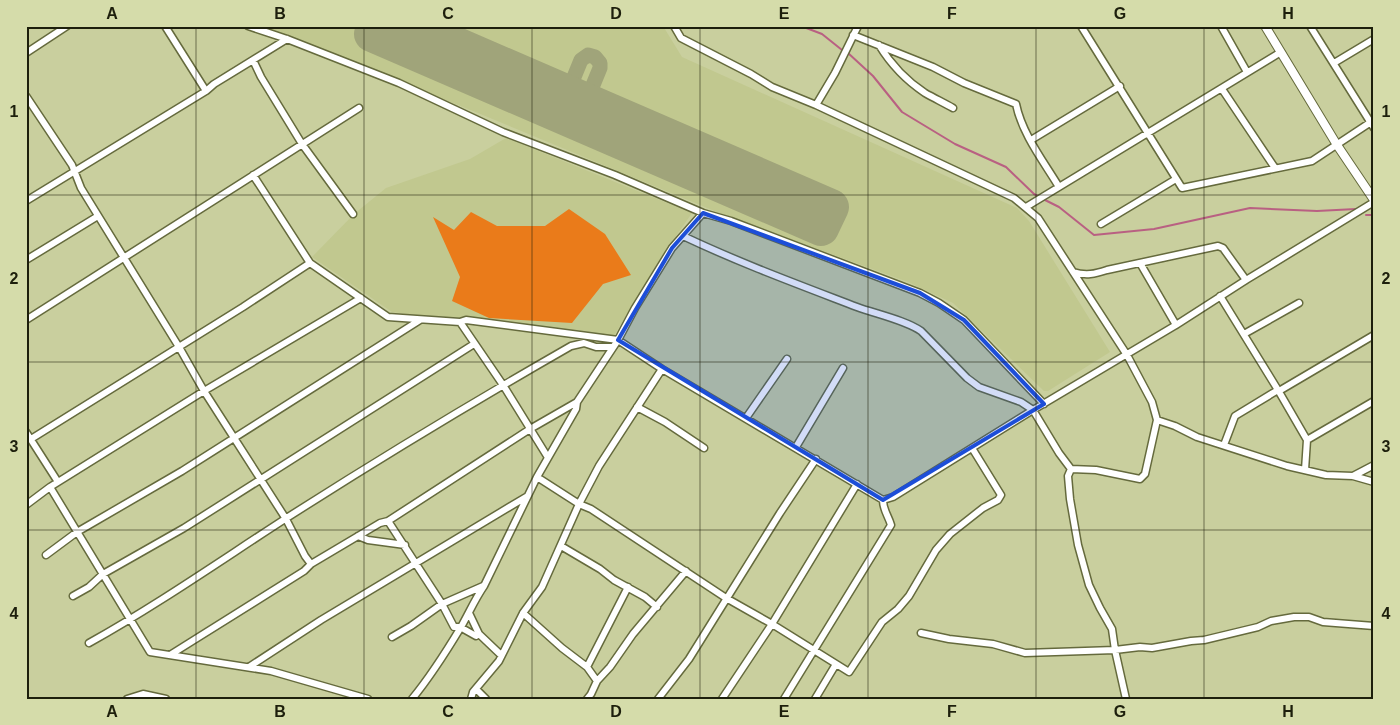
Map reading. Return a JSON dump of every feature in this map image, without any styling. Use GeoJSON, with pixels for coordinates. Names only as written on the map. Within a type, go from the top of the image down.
{"type":"FeatureCollection","features":[{"type":"Feature","properties":{"kind":"street"},"geometry":{"type":"LineString","coordinates":[[26,53],[67,26]]}},
{"type":"Feature","properties":{"kind":"street"},"geometry":{"type":"LineString","coordinates":[[166,26],[206,91]]}},
{"type":"Feature","properties":{"kind":"street"},"geometry":{"type":"LineString","coordinates":[[248,26],[393,80],[504,132],[615,175],[703,213],[731,221],[894,282],[940,304],[964,320],[1044,404]]}},
{"type":"Feature","properties":{"kind":"street"},"geometry":{"type":"LineString","coordinates":[[674,26],[681,38],[701,50],[751,74],[772,87],[816,105],[1014,198],[1038,218],[1126,355],[1152,402],[1157,420],[1145,474],[1140,479],[1096,470],[1071,469],[1059,454],[1033,410],[1020,402],[979,386],[967,378],[914,326],[877,315],[734,260],[683,236]]}},
{"type":"Feature","properties":{"kind":"street"},"geometry":{"type":"LineString","coordinates":[[816,105],[835,73],[858,26]]}},
{"type":"Feature","properties":{"kind":"street"},"geometry":{"type":"LineString","coordinates":[[1081,26],[1182,188],[1312,161],[1373,123],[1310,26]]}},
{"type":"Feature","properties":{"kind":"street"},"geometry":{"type":"LineString","coordinates":[[1221,26],[1247,72]]}},
{"type":"Feature","properties":{"kind":"street"},"geometry":{"type":"LineString","coordinates":[[253,175],[310,262],[388,317],[460,322],[466,320],[618,340],[662,369],[883,500],[893,497],[1033,410],[1176,326],[1220,296],[1374,201],[1265,26]]}},
{"type":"Feature","properties":{"kind":"street"},"geometry":{"type":"LineString","coordinates":[[853,34],[1016,104],[1018,115],[1059,188]]}},
{"type":"Feature","properties":{"kind":"street"},"geometry":{"type":"LineString","coordinates":[[1334,63],[1374,38]]}},
{"type":"Feature","properties":{"kind":"street"},"geometry":{"type":"LineString","coordinates":[[26,201],[287,39]]}},
{"type":"Feature","properties":{"kind":"street"},"geometry":{"type":"LineString","coordinates":[[879,45],[904,75],[923,92],[953,108]]}},
{"type":"Feature","properties":{"kind":"street"},"geometry":{"type":"LineString","coordinates":[[1026,207],[1281,52]]}},
{"type":"Feature","properties":{"kind":"street"},"geometry":{"type":"LineString","coordinates":[[253,60],[261,77],[302,144],[353,214]]}},
{"type":"Feature","properties":{"kind":"street"},"geometry":{"type":"LineString","coordinates":[[1031,140],[1120,86]]}},
{"type":"Feature","properties":{"kind":"street"},"geometry":{"type":"LineString","coordinates":[[1222,88],[1275,168]]}},
{"type":"Feature","properties":{"kind":"street"},"geometry":{"type":"LineString","coordinates":[[26,96],[74,171],[81,188],[179,347],[204,392],[286,519],[311,564]]}},
{"type":"Feature","properties":{"kind":"street"},"geometry":{"type":"LineString","coordinates":[[26,320],[359,108]]}},
{"type":"Feature","properties":{"kind":"street"},"geometry":{"type":"LineString","coordinates":[[1101,224],[1176,179]]}},
{"type":"Feature","properties":{"kind":"street"},"geometry":{"type":"LineString","coordinates":[[412,699],[425,683],[484,586],[536,477],[576,409],[577,402],[618,340],[635,308],[672,248],[703,213]]}},
{"type":"Feature","properties":{"kind":"street"},"geometry":{"type":"LineString","coordinates":[[26,260],[98,216]]}},
{"type":"Feature","properties":{"kind":"street"},"geometry":{"type":"LineString","coordinates":[[1074,272],[1094,275],[1107,270],[1218,246],[1224,248],[1246,280]]}},
{"type":"Feature","properties":{"kind":"street"},"geometry":{"type":"LineString","coordinates":[[31,439],[179,347],[310,262]]}},
{"type":"Feature","properties":{"kind":"street"},"geometry":{"type":"LineString","coordinates":[[1140,264],[1176,326]]}},
{"type":"Feature","properties":{"kind":"street"},"geometry":{"type":"LineString","coordinates":[[1220,296],[1279,390],[1307,440],[1305,470]]}},
{"type":"Feature","properties":{"kind":"street"},"geometry":{"type":"LineString","coordinates":[[26,506],[58,482],[360,298]]}},
{"type":"Feature","properties":{"kind":"street"},"geometry":{"type":"LineString","coordinates":[[1244,334],[1299,303]]}},
{"type":"Feature","properties":{"kind":"street"},"geometry":{"type":"LineString","coordinates":[[46,554],[77,532],[182,471],[234,436],[420,320]]}},
{"type":"Feature","properties":{"kind":"street"},"geometry":{"type":"LineString","coordinates":[[460,322],[503,385],[547,456]]}},
{"type":"Feature","properties":{"kind":"street"},"geometry":{"type":"LineString","coordinates":[[1224,444],[1235,416],[1374,335]]}},
{"type":"Feature","properties":{"kind":"street"},"geometry":{"type":"LineString","coordinates":[[90,643],[503,385],[577,344],[584,343],[596,347],[613,347]]}},
{"type":"Feature","properties":{"kind":"street"},"geometry":{"type":"LineString","coordinates":[[73,596],[89,587],[103,574],[184,528],[260,478],[474,344]]}},
{"type":"Feature","properties":{"kind":"street"},"geometry":{"type":"LineString","coordinates":[[746,418],[787,358]]}},
{"type":"Feature","properties":{"kind":"street"},"geometry":{"type":"LineString","coordinates":[[796,447],[843,368]]}},
{"type":"Feature","properties":{"kind":"street"},"geometry":{"type":"LineString","coordinates":[[471,699],[473,692],[499,661],[523,613],[542,587],[579,504],[599,466],[662,369]]}},
{"type":"Feature","properties":{"kind":"street"},"geometry":{"type":"LineString","coordinates":[[1307,440],[1374,401]]}},
{"type":"Feature","properties":{"kind":"street"},"geometry":{"type":"LineString","coordinates":[[170,655],[304,571],[311,564],[380,522],[388,521],[530,429],[577,402]]}},
{"type":"Feature","properties":{"kind":"street"},"geometry":{"type":"LineString","coordinates":[[636,407],[665,422],[704,448]]}},
{"type":"Feature","properties":{"kind":"street"},"geometry":{"type":"LineString","coordinates":[[1157,420],[1175,426],[1197,437],[1224,444],[1280,464],[1326,476],[1353,476],[1374,482]]}},
{"type":"Feature","properties":{"kind":"street"},"geometry":{"type":"LineString","coordinates":[[26,432],[58,482]]}},
{"type":"Feature","properties":{"kind":"street"},"geometry":{"type":"LineString","coordinates":[[536,477],[579,504],[591,509],[726,598],[849,672],[882,622],[898,609],[909,596],[936,550],[950,534],[984,508],[998,500],[1000,495],[972,448]]}},
{"type":"Feature","properties":{"kind":"street"},"geometry":{"type":"LineString","coordinates":[[658,699],[689,660],[726,598],[816,459]]}},
{"type":"Feature","properties":{"kind":"street"},"geometry":{"type":"LineString","coordinates":[[1353,476],[1374,464]]}},
{"type":"Feature","properties":{"kind":"street"},"geometry":{"type":"LineString","coordinates":[[1071,469],[1068,476],[1070,499],[1078,545],[1089,586],[1112,629],[1126,699]]}},
{"type":"Feature","properties":{"kind":"street"},"geometry":{"type":"LineString","coordinates":[[722,699],[772,624],[858,484]]}},
{"type":"Feature","properties":{"kind":"street"},"geometry":{"type":"LineString","coordinates":[[50,487],[150,652],[271,671],[368,699]]}},
{"type":"Feature","properties":{"kind":"street"},"geometry":{"type":"LineString","coordinates":[[249,667],[321,620],[527,496]]}},
{"type":"Feature","properties":{"kind":"street"},"geometry":{"type":"LineString","coordinates":[[784,699],[891,525],[883,508],[883,500]]}},
{"type":"Feature","properties":{"kind":"street"},"geometry":{"type":"LineString","coordinates":[[388,521],[442,604],[454,627],[460,627],[476,636],[480,634]]}},
{"type":"Feature","properties":{"kind":"street"},"geometry":{"type":"LineString","coordinates":[[358,536],[368,540],[405,545]]}},
{"type":"Feature","properties":{"kind":"street"},"geometry":{"type":"LineString","coordinates":[[561,546],[645,597],[657,607]]}},
{"type":"Feature","properties":{"kind":"street"},"geometry":{"type":"LineString","coordinates":[[587,699],[597,681],[610,667],[633,634],[686,571]]}},
{"type":"Feature","properties":{"kind":"street"},"geometry":{"type":"LineString","coordinates":[[392,637],[442,604],[484,586]]}},
{"type":"Feature","properties":{"kind":"street"},"geometry":{"type":"LineString","coordinates":[[587,667],[628,587]]}},
{"type":"Feature","properties":{"kind":"street"},"geometry":{"type":"LineString","coordinates":[[469,613],[480,634],[501,655]]}},
{"type":"Feature","properties":{"kind":"street"},"geometry":{"type":"LineString","coordinates":[[523,613],[587,667],[597,681]]}},
{"type":"Feature","properties":{"kind":"street"},"geometry":{"type":"LineString","coordinates":[[921,633],[949,639],[993,644],[1026,653],[1152,648],[1204,640],[1258,627],[1271,621],[1294,618],[1309,617],[1323,622],[1374,626]]}},
{"type":"Feature","properties":{"kind":"street"},"geometry":{"type":"LineString","coordinates":[[815,699],[836,664]]}},
{"type":"Feature","properties":{"kind":"street"},"geometry":{"type":"LineString","coordinates":[[476,689],[486,699]]}},
{"type":"Feature","properties":{"kind":"street"},"geometry":{"type":"LineString","coordinates":[[127,699],[143,694],[166,699]]}},
{"type":"Feature","properties":{"kind":"highlighted area"},"geometry":{"type":"Polygon","coordinates":[[[703,213],[920,293],[964,320],[1044,404],[883,500],[618,340],[672,248],[703,213]]]}},
{"type":"Feature","properties":{"kind":"shaded area"},"geometry":{"type":"Polygon","coordinates":[[[261,26],[663,26],[682,57],[1017,208],[1029,221],[1110,352],[1048,391],[1044,391],[953,303],[908,282],[717,212],[261,26]]]}},
{"type":"Feature","properties":{"kind":"shaded area"},"geometry":{"type":"Polygon","coordinates":[[[506,138],[692,213],[660,259],[611,341],[392,312],[312,257],[354,214],[386,188],[470,159],[506,138]]]}},
{"type":"Feature","properties":{"kind":"shaded area"},"geometry":{"type":"Polygon","coordinates":[[[569,209],[605,234],[631,275],[603,284],[572,323],[489,318],[452,301],[460,277],[433,217],[454,230],[471,212],[497,226],[545,226],[569,209]]]}},
{"type":"Feature","properties":{"kind":"waterway"},"geometry":{"type":"LineString","coordinates":[[801,26],[822,34],[842,50]]}},
{"type":"Feature","properties":{"kind":"waterway"},"geometry":{"type":"LineString","coordinates":[[848,53],[873,76],[902,112],[955,144],[1006,167],[1034,194],[1040,197]]}},
{"type":"Feature","properties":{"kind":"waterway"},"geometry":{"type":"LineString","coordinates":[[1045,200],[1059,207],[1094,235],[1154,229],[1250,208],[1317,211],[1356,209]]}},
{"type":"Feature","properties":{"kind":"waterway"},"geometry":{"type":"LineString","coordinates":[[1366,215],[1374,215]]}},
{"type":"Feature","properties":{"kind":"waterway"},"geometry":{"type":"LineString","coordinates":[[26,631],[26,640]]}},
{"type":"Feature","properties":{"kind":"taxiway"},"geometry":{"type":"LineString","coordinates":[[563,104],[581,60],[588,55],[595,57],[600,63],[600,68],[582,112]]}},
{"type":"Feature","properties":{"kind":"runway"},"geometry":{"type":"LineString","coordinates":[[375,26],[372,34],[821,228],[831,207],[413,26]]}}]}
